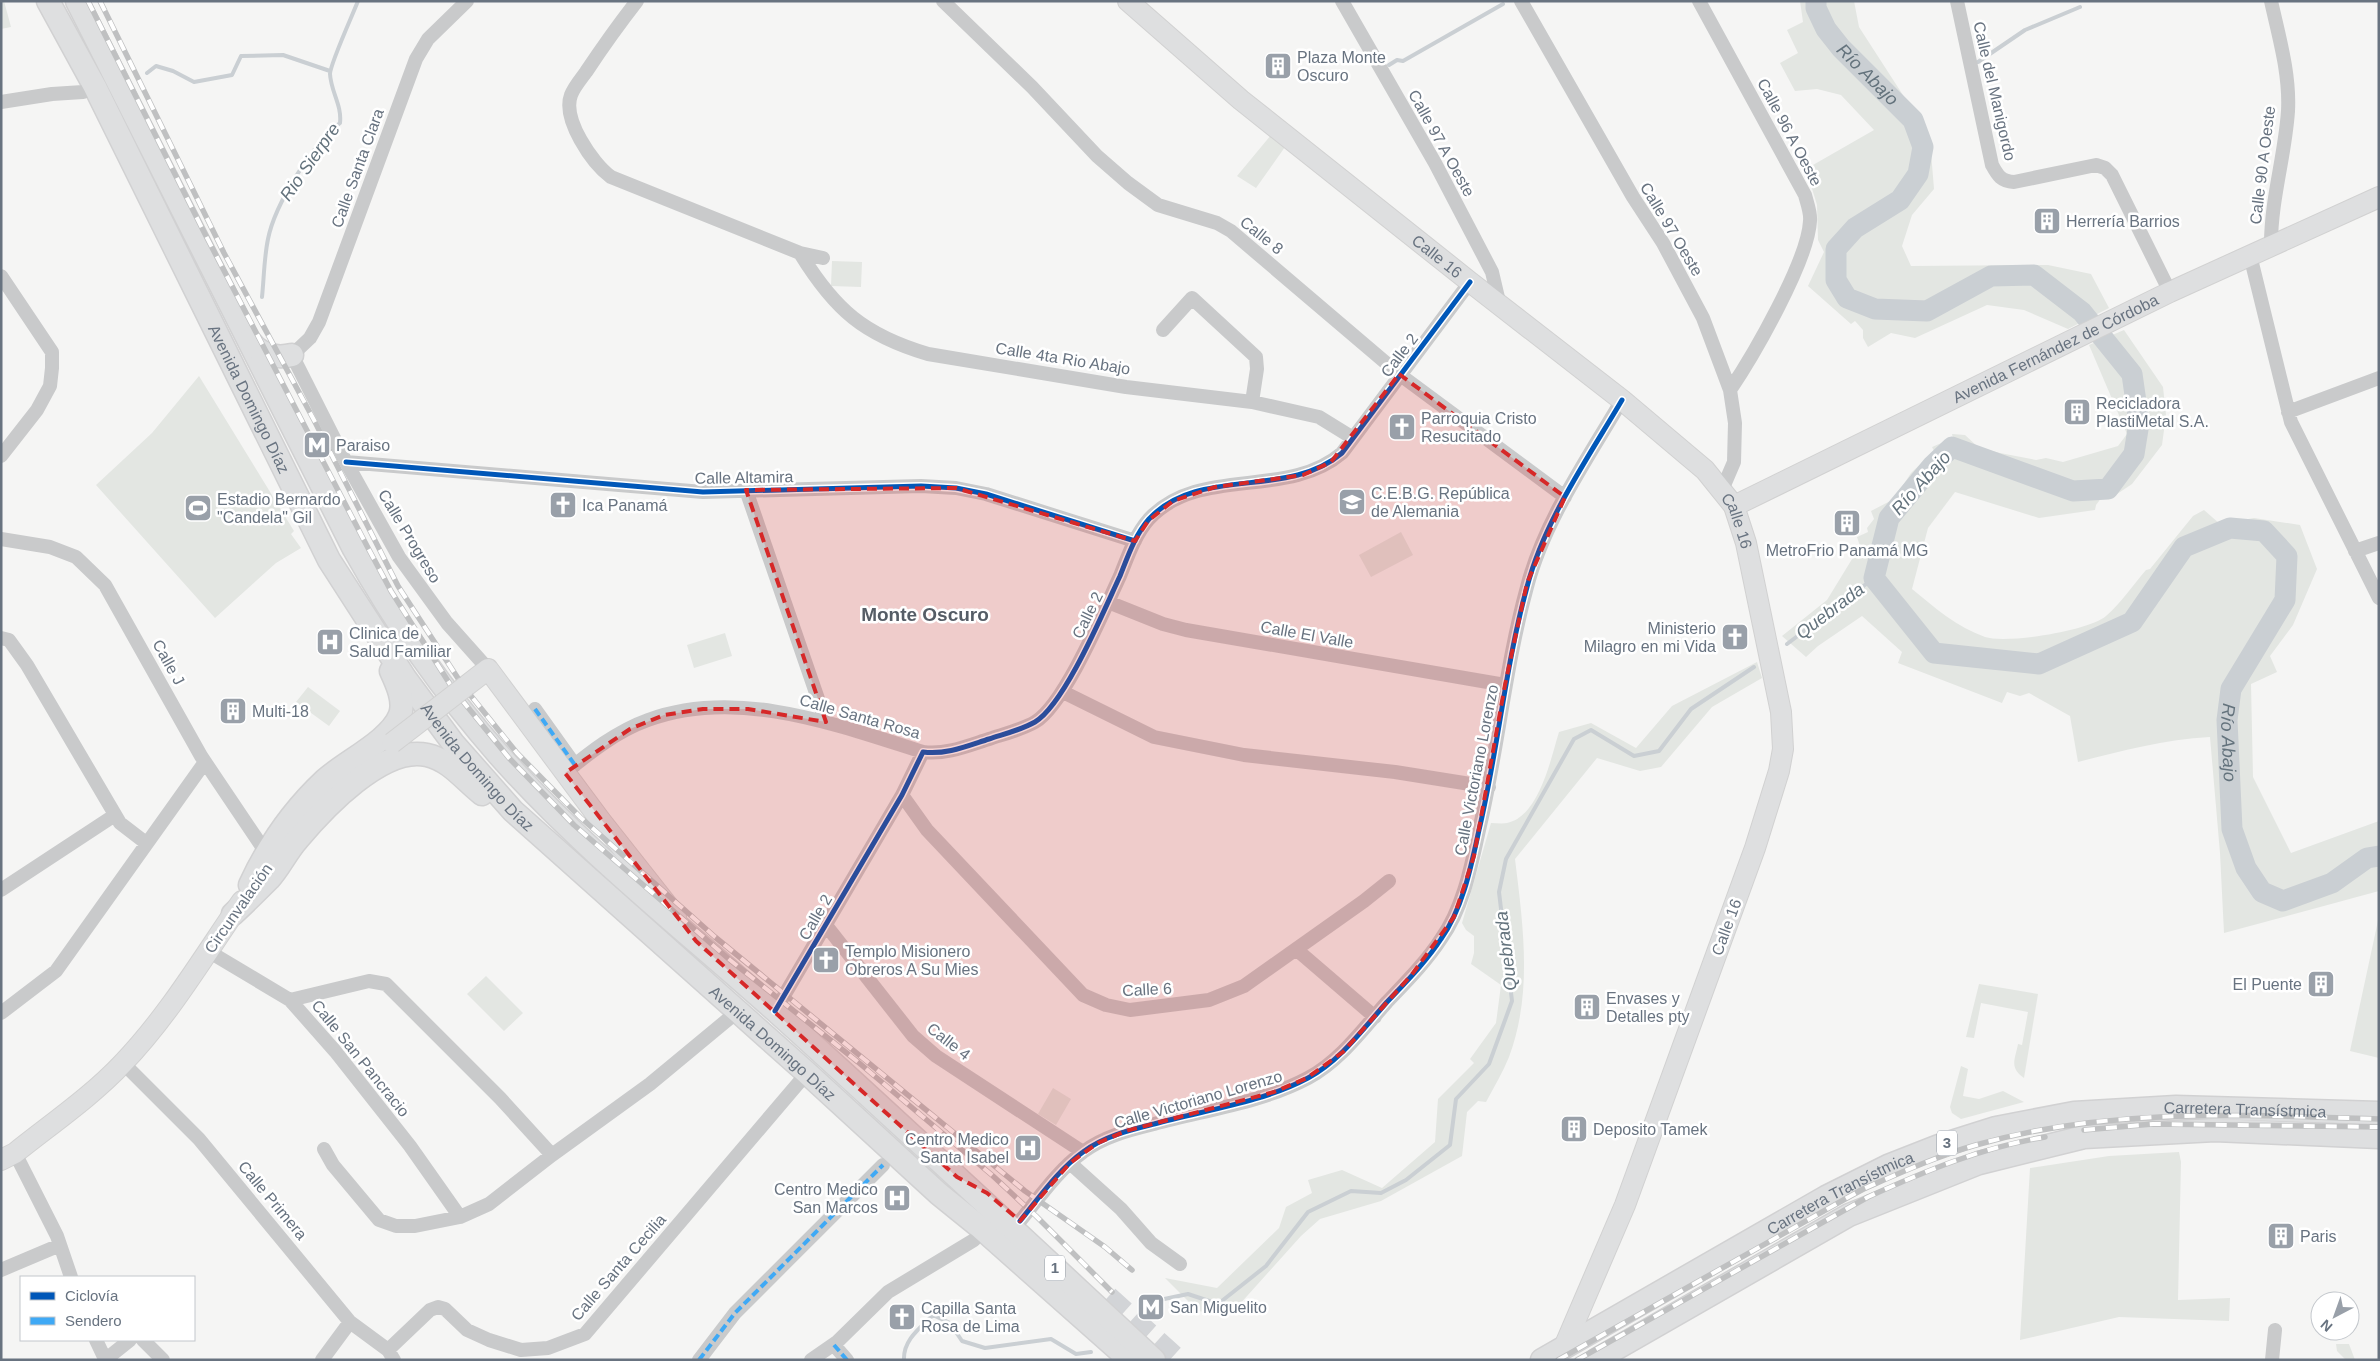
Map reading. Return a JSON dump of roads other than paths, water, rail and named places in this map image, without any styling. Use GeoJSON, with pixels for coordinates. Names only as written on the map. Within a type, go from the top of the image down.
{"type":"FeatureCollection","features":[{"type":"Feature","properties":{"kind":"main road","name":"Avenida Domingo Díaz"},"geometry":{"type":"LineString","coordinates":[[48,1],[95,87],[329,560],[405,678],[453,743],[512,811],[807,1072],[939,1194],[981,1228],[1130,1360]]}},
{"type":"Feature","properties":{"kind":"main road","name":"Avenida Domingo Díaz"},"geometry":{"type":"LineString","coordinates":[[77,1],[354,549],[381,597],[424,663],[474,725],[525,782],[590,847],[775,1010],[957,1176],[1154,1360]]}},
{"type":"Feature","properties":{"kind":"main road","name":"Calle 16"},"geometry":{"type":"LineString","coordinates":[[1128,1],[1241,100],[1500,306],[1622,400],[1705,470],[1734,506],[1746,543],[1781,712],[1783,749],[1780,764],[1755,848],[1625,1205],[1564,1348]]}},
{"type":"Feature","properties":{"kind":"main road","name":"Avenida Fernández de Córdoba"},"geometry":{"type":"LineString","coordinates":[[1734,506],[2170,292],[2271,244],[2379,197]]}},
{"type":"Feature","properties":{"kind":"main road"},"geometry":{"type":"LineString","coordinates":[[244,333],[255,348],[271,356],[292,355]]}},
{"type":"Feature","properties":{"kind":"main road"},"geometry":{"type":"LineString","coordinates":[[237,909],[286,824],[327,778],[384,735],[395,724],[400,714],[402,706],[398,686],[374,647],[365,617]]}},
{"type":"Feature","properties":{"kind":"main road"},"geometry":{"type":"LineString","coordinates":[[488,669],[570,769],[696,940]]}},
{"type":"Feature","properties":{"kind":"main road","name":"Circunvalación"},"geometry":{"type":"LineString","coordinates":[[8,1157],[102,1083],[123,1063],[156,1024],[285,842],[322,799],[335,786],[488,669]]}},
{"type":"Feature","properties":{"kind":"main road"},"geometry":{"type":"LineString","coordinates":[[237,909],[270,878],[298,839],[332,802],[361,778],[398,756],[419,753],[438,759],[450,766],[496,805],[512,811]]}},
{"type":"Feature","properties":{"kind":"main road","name":"Carretera Transístmica"},"geometry":{"type":"LineString","coordinates":[[1542,1360],[1826,1197],[1888,1166],[1939,1146],[1996,1128],[2074,1113],[2176,1107],[2379,1113]]}},
{"type":"Feature","properties":{"kind":"main road","name":"Carretera Transístmica"},"geometry":{"type":"LineString","coordinates":[[1596,1360],[1849,1215],[1979,1163],[2084,1137],[2215,1130],[2379,1137]]}},
{"type":"Feature","properties":{"kind":"main road"},"geometry":{"type":"LineString","coordinates":[[957,1176],[987,1193],[1108,1297]]}},
{"type":"Feature","properties":{"kind":"main road"},"geometry":{"type":"LineString","coordinates":[[939,1194],[974,1240],[1113,1360]]}},
{"type":"Feature","properties":{"kind":"main road"},"geometry":{"type":"LineString","coordinates":[[1590,1288],[1593,1307],[1596,1311],[1606,1318],[1614,1319]]}},
{"type":"Feature","properties":{"kind":"street","name":"Calle Santa Clara"},"geometry":{"type":"LineString","coordinates":[[292,355],[310,338],[319,322],[416,59],[428,39],[467,1]]}},
{"type":"Feature","properties":{"kind":"street"},"geometry":{"type":"LineString","coordinates":[[638,1],[610,36],[571,95],[570,114],[592,159],[599,168],[611,177],[800,253],[823,258]]}},
{"type":"Feature","properties":{"kind":"street","name":"Calle 8"},"geometry":{"type":"LineString","coordinates":[[943,1],[1032,87],[1097,156],[1128,183],[1158,205],[1217,222],[1231,231],[1399,374],[1565,497]]}},
{"type":"Feature","properties":{"kind":"street","name":"Calle 97 A Oeste"},"geometry":{"type":"LineString","coordinates":[[1342,1],[1435,163],[1488,264],[1492,272],[1500,306]]}},
{"type":"Feature","properties":{"kind":"street","name":"Calle 97 Oeste"},"geometry":{"type":"LineString","coordinates":[[1521,1],[1686,285],[1703,318],[1730,390],[1736,443],[1731,474],[1722,490]]}},
{"type":"Feature","properties":{"kind":"street","name":"Calle 96 A Oeste"},"geometry":{"type":"LineString","coordinates":[[1699,1],[1805,195],[1810,221],[1804,245],[1789,283],[1745,368],[1730,390]]}},
{"type":"Feature","properties":{"kind":"street","name":"Calle del Manigordo"},"geometry":{"type":"LineString","coordinates":[[1957,1],[1992,165],[1997,176],[2004,181],[2014,182],[2096,165],[2105,168],[2112,175],[2170,292]]}},
{"type":"Feature","properties":{"kind":"street","name":"Calle 90 A Oeste"},"geometry":{"type":"LineString","coordinates":[[2271,1],[2287,77],[2288,111],[2271,217],[2271,244]]}},
{"type":"Feature","properties":{"kind":"street"},"geometry":{"type":"LineString","coordinates":[[1,102],[52,94],[83,92],[95,87]]}},
{"type":"Feature","properties":{"kind":"street","name":"Calle 4ta Rio Abajo"},"geometry":{"type":"LineString","coordinates":[[800,253],[827,294],[846,313],[873,332],[905,347],[928,354],[1126,387],[1252,402],[1319,417],[1353,438]]}},
{"type":"Feature","properties":{"kind":"street"},"geometry":{"type":"LineString","coordinates":[[2250,255],[2288,412],[2379,598]]}},
{"type":"Feature","properties":{"kind":"street"},"geometry":{"type":"LineString","coordinates":[[1,276],[52,352],[52,368],[50,386],[37,410],[1,456]]}},
{"type":"Feature","properties":{"kind":"street","name":"Calle 2"},"geometry":{"type":"LineString","coordinates":[[775,1010],[902,795],[923,752],[946,753],[1021,728],[1036,721],[1050,710],[1063,692],[1108,602],[1135,541],[1148,520],[1158,510],[1173,501],[1215,487],[1303,475],[1331,462],[1342,453],[1399,374],[1470,282]]}},
{"type":"Feature","properties":{"kind":"street"},"geometry":{"type":"LineString","coordinates":[[1163,330],[1192,298],[1256,356],[1257,369],[1252,402]]}},
{"type":"Feature","properties":{"kind":"street","name":"Calle Progreso"},"geometry":{"type":"LineString","coordinates":[[292,355],[346,462],[399,557],[447,623],[488,669]]}},
{"type":"Feature","properties":{"kind":"street"},"geometry":{"type":"LineString","coordinates":[[2288,412],[2379,378]]}},
{"type":"Feature","properties":{"kind":"street","name":"Calle Victoriano Lorenzo"},"geometry":{"type":"LineString","coordinates":[[1020,1221],[1070,1163],[1083,1152],[1108,1138],[1126,1131],[1242,1102],[1307,1078],[1343,1052],[1441,939],[1454,916],[1474,856],[1489,787],[1504,685],[1527,583],[1565,497],[1622,400]]}},
{"type":"Feature","properties":{"kind":"street","name":"Calle Altamira"},"geometry":{"type":"LineString","coordinates":[[346,462],[655,490],[703,492],[921,486],[956,488],[986,494],[1135,541]]}},
{"type":"Feature","properties":{"kind":"street"},"geometry":{"type":"LineString","coordinates":[[746,490],[826,722]]}},
{"type":"Feature","properties":{"kind":"street","name":"Calle J"},"geometry":{"type":"LineString","coordinates":[[1,540],[50,547],[76,557],[105,585],[205,762],[267,854]]}},
{"type":"Feature","properties":{"kind":"street"},"geometry":{"type":"LineString","coordinates":[[2356,551],[2379,543]]}},
{"type":"Feature","properties":{"kind":"street","name":"Calle El Valle"},"geometry":{"type":"LineString","coordinates":[[1108,602],[1163,624],[1186,630],[1504,685]]}},
{"type":"Feature","properties":{"kind":"street"},"geometry":{"type":"LineString","coordinates":[[1,638],[9,640],[27,664],[120,823],[146,843]]}},
{"type":"Feature","properties":{"kind":"street"},"geometry":{"type":"LineString","coordinates":[[1063,692],[1154,737],[1244,755],[1395,772],[1489,787]]}},
{"type":"Feature","properties":{"kind":"street"},"geometry":{"type":"LineString","coordinates":[[535,709],[570,769]]}},
{"type":"Feature","properties":{"kind":"street","name":"Calle Santa Rosa"},"geometry":{"type":"LineString","coordinates":[[570,769],[630,729],[664,715],[703,709],[748,709],[826,722],[923,752]]}},
{"type":"Feature","properties":{"kind":"street"},"geometry":{"type":"LineString","coordinates":[[2,1012],[56,970],[205,762]]}},
{"type":"Feature","properties":{"kind":"street","name":"Calle 6"},"geometry":{"type":"LineString","coordinates":[[902,795],[927,830],[1083,995],[1106,1006],[1130,1010],[1208,1000],[1244,986],[1297,950],[1389,881]]}},
{"type":"Feature","properties":{"kind":"street"},"geometry":{"type":"LineString","coordinates":[[1,890],[115,814]]}},
{"type":"Feature","properties":{"kind":"street","name":"Calle 4"},"geometry":{"type":"LineString","coordinates":[[825,924],[913,1036],[959,1071],[1083,1152]]}},
{"type":"Feature","properties":{"kind":"street","name":"Calle San Pancracio"},"geometry":{"type":"LineString","coordinates":[[208,950],[290,1000],[335,1051],[393,1124],[460,1217]]}},
{"type":"Feature","properties":{"kind":"street"},"geometry":{"type":"LineString","coordinates":[[1297,950],[1375,1016]]}},
{"type":"Feature","properties":{"kind":"street"},"geometry":{"type":"LineString","coordinates":[[290,1000],[369,981],[386,984],[500,1098],[552,1155]]}},
{"type":"Feature","properties":{"kind":"street"},"geometry":{"type":"LineString","coordinates":[[324,1149],[333,1165],[379,1220],[396,1226],[415,1226],[460,1217],[490,1204],[552,1155],[650,1084],[738,1011]]}},
{"type":"Feature","properties":{"kind":"street","name":"Calle Primera"},"geometry":{"type":"LineString","coordinates":[[123,1063],[199,1139],[350,1322],[391,1355]]}},
{"type":"Feature","properties":{"kind":"street","name":"Calle Santa Cecilia"},"geometry":{"type":"LineString","coordinates":[[391,1355],[430,1310],[438,1307],[445,1309],[468,1330],[489,1340],[521,1350],[548,1348],[585,1334],[807,1072]]}},
{"type":"Feature","properties":{"kind":"street"},"geometry":{"type":"LineString","coordinates":[[8,1157],[60,1245],[71,1276]]}},
{"type":"Feature","properties":{"kind":"street"},"geometry":{"type":"LineString","coordinates":[[1070,1163],[1121,1209],[1151,1243],[1180,1264]]}},
{"type":"Feature","properties":{"kind":"street"},"geometry":{"type":"LineString","coordinates":[[699,1360],[735,1313],[883,1165]]}},
{"type":"Feature","properties":{"kind":"street"},"geometry":{"type":"LineString","coordinates":[[811,1360],[834,1345],[888,1292],[974,1240]]}},
{"type":"Feature","properties":{"kind":"street"},"geometry":{"type":"LineString","coordinates":[[1,1270],[60,1245]]}},
{"type":"Feature","properties":{"kind":"street"},"geometry":{"type":"LineString","coordinates":[[322,1360],[350,1322]]}},
{"type":"Feature","properties":{"kind":"street"},"geometry":{"type":"LineString","coordinates":[[2272,1360],[2275,1330]]}},
{"type":"Feature","properties":{"kind":"street"},"geometry":{"type":"LineString","coordinates":[[96,1341],[105,1360],[129,1341]]}},
{"type":"Feature","properties":{"kind":"street"},"geometry":{"type":"LineString","coordinates":[[144,1341],[163,1360]]}},
{"type":"Feature","properties":{"kind":"street"},"geometry":{"type":"LineString","coordinates":[[834,1345],[847,1360]]}},
{"type":"Feature","properties":{"kind":"waterway","name":"Rio Sierpre"},"geometry":{"type":"LineString","coordinates":[[262,297],[268,239],[278,209],[307,160],[318,145],[340,123],[339,110],[330,74],[358,1]]}},
{"type":"Feature","properties":{"kind":"waterway","name":"Río Abajo"},"geometry":{"type":"LineString","coordinates":[[1816,1],[1816,8],[1826,29],[1841,48],[1913,120],[1923,147],[1918,174],[1900,200],[1855,228],[1836,249],[1836,280],[1847,298],[1875,309],[1927,311],[1991,276],[2034,275],[2082,312],[2132,374],[2139,423],[2134,454],[2108,489],[2073,491],[1952,447],[1933,465],[1889,518],[1874,578],[1934,653],[2039,664],[2132,622],[2184,547],[2230,528],[2264,531],[2287,556],[2285,600],[2231,689],[2227,720],[2232,829],[2246,868],[2262,892],[2283,901],[2332,883],[2367,858],[2379,856]]}},
{"type":"Feature","properties":{"kind":"waterway"},"geometry":{"type":"LineString","coordinates":[[1389,65],[1397,60],[1403,61],[1503,4]]}},
{"type":"Feature","properties":{"kind":"waterway"},"geometry":{"type":"LineString","coordinates":[[1978,62],[2025,30],[2080,7]]}},
{"type":"Feature","properties":{"kind":"waterway"},"geometry":{"type":"LineString","coordinates":[[147,73],[156,66],[173,71],[194,82],[232,75],[241,56],[283,55],[330,71]]}},
{"type":"Feature","properties":{"kind":"waterway","name":"Quebrada"},"geometry":{"type":"LineString","coordinates":[[1787,644],[1874,578]]}},
{"type":"Feature","properties":{"kind":"waterway","name":"Quebrada"},"geometry":{"type":"LineString","coordinates":[[1150,1302],[1188,1294],[1218,1304],[1266,1266],[1308,1212],[1351,1191],[1381,1193],[1406,1180],[1450,1145],[1456,1099],[1489,1064],[1512,1001],[1499,892],[1506,859],[1574,739],[1591,730],[1634,756],[1659,751],[1691,709],[1754,667]]}},
{"type":"Feature","properties":{"kind":"waterway","name":"Quebrada"},"geometry":{"type":"LineString","coordinates":[[904,1360],[904,1353],[909,1340],[933,1315],[950,1323],[962,1341],[985,1348],[1051,1339],[1076,1354],[1091,1352]]}},
{"type":"Feature","properties":{"kind":"tunnel"},"geometry":{"type":"LineString","coordinates":[[1108,1297],[1178,1360]]}},
{"type":"Feature","properties":{"kind":"railway"},"geometry":{"type":"LineString","coordinates":[[88,1],[205,234],[367,546],[391,591],[453,689],[509,758],[574,825],[730,960],[858,1062],[993,1176],[1112,1292]]}},
{"type":"Feature","properties":{"kind":"railway"},"geometry":{"type":"LineString","coordinates":[[100,1],[224,253],[314,420],[398,586],[463,686],[517,753],[580,817],[715,937],[1025,1191],[1105,1247],[1132,1270]]}},
{"type":"Feature","properties":{"kind":"railway"},"geometry":{"type":"LineString","coordinates":[[1558,1360],[1863,1189],[1961,1149],[2026,1133],[2076,1124],[2126,1119],[2226,1115],[2379,1119]]}},
{"type":"Feature","properties":{"kind":"railway"},"geometry":{"type":"LineString","coordinates":[[2084,1130],[2153,1124],[2379,1127]]}},
{"type":"Feature","properties":{"kind":"railway"},"geometry":{"type":"LineString","coordinates":[[1577,1360],[1868,1197],[1955,1161],[1999,1147],[2045,1137]]}},
{"type":"Feature","properties":{"kind":"place","name":"Plaza Monte Oscuro"},"geometry":{"type":"Point","coordinates":[1278,66]}},
{"type":"Feature","properties":{"kind":"place","name":"Herrería Barrios"},"geometry":{"type":"Point","coordinates":[2047,221]}},
{"type":"Feature","properties":{"kind":"place","name":"Recicladora PlastiMetal S.A."},"geometry":{"type":"Point","coordinates":[2077,412]}},
{"type":"Feature","properties":{"kind":"place","name":"Parroquia Cristo Resucitado"},"geometry":{"type":"Point","coordinates":[1402,427]}},
{"type":"Feature","properties":{"kind":"place","name":"Paraiso"},"geometry":{"type":"Point","coordinates":[317,445]}},
{"type":"Feature","properties":{"kind":"place","name":"C.E.B.G. República de Alemania"},"geometry":{"type":"Point","coordinates":[1352,502]}},
{"type":"Feature","properties":{"kind":"place","name":"Ica Panamá"},"geometry":{"type":"Point","coordinates":[563,505]}},
{"type":"Feature","properties":{"kind":"place","name":"Estadio Bernardo \"Candela\" Gil"},"geometry":{"type":"Point","coordinates":[198,508]}},
{"type":"Feature","properties":{"kind":"place","name":"MetroFrio Panamá MG"},"geometry":{"type":"Point","coordinates":[1847,523]}},
{"type":"Feature","properties":{"kind":"place","name":"Ministerio Milagro en mi Vida"},"geometry":{"type":"Point","coordinates":[1735,637]}},
{"type":"Feature","properties":{"kind":"place","name":"Clinica de Salud Familiar"},"geometry":{"type":"Point","coordinates":[330,642]}},
{"type":"Feature","properties":{"kind":"place","name":"Multi-18"},"geometry":{"type":"Point","coordinates":[233,711]}},
{"type":"Feature","properties":{"kind":"place","name":"Templo Misionero Obreros A Su Mies"},"geometry":{"type":"Point","coordinates":[826,960]}},
{"type":"Feature","properties":{"kind":"place","name":"El Puente"},"geometry":{"type":"Point","coordinates":[2321,984]}},
{"type":"Feature","properties":{"kind":"place","name":"Envases y Detalles pty"},"geometry":{"type":"Point","coordinates":[1587,1007]}},
{"type":"Feature","properties":{"kind":"place","name":"Deposito Tamek"},"geometry":{"type":"Point","coordinates":[1574,1129]}},
{"type":"Feature","properties":{"kind":"place","name":"Centro Medico Santa Isabel"},"geometry":{"type":"Point","coordinates":[1028,1148]}},
{"type":"Feature","properties":{"kind":"place","name":"Centro Medico San Marcos"},"geometry":{"type":"Point","coordinates":[897,1198]}},
{"type":"Feature","properties":{"kind":"place","name":"Paris"},"geometry":{"type":"Point","coordinates":[2281,1236]}},
{"type":"Feature","properties":{"kind":"place","name":"San Miguelito"},"geometry":{"type":"Point","coordinates":[1151,1307]}},
{"type":"Feature","properties":{"kind":"place","name":"Capilla Santa Rosa de Lima"},"geometry":{"type":"Point","coordinates":[902,1317]}},
{"type":"Feature","properties":{"kind":"district","name":"Monte Oscuro"},"geometry":{"type":"Point","coordinates":[925,614]}}]}
